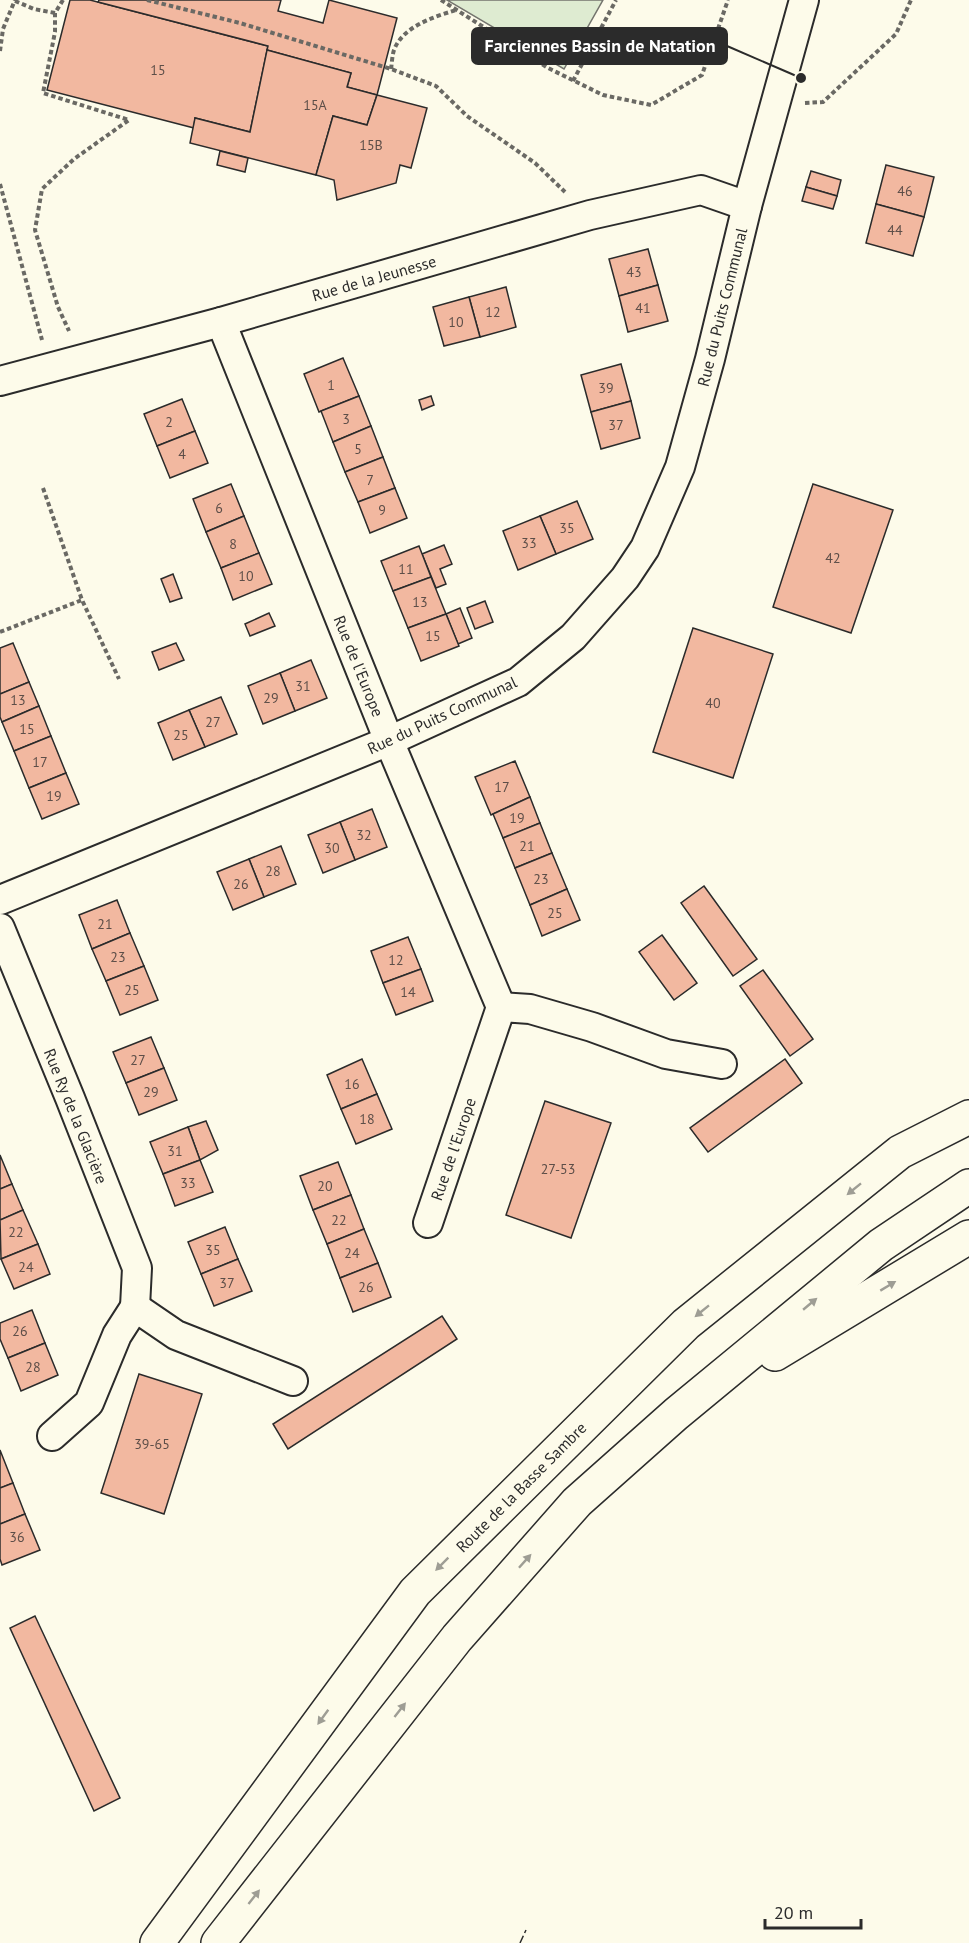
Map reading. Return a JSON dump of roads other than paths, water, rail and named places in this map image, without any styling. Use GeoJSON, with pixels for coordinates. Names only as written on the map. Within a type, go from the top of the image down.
{"type":"FeatureCollection","features":[{"type":"Feature","properties":{"kind":"highway"},"geometry":{"type":"LineString","coordinates":[[900,1152],[969,1099]]}},
{"type":"Feature","properties":{"kind":"highway","name":"Route de la Basse Sambre"},"geometry":{"type":"LineString","coordinates":[[158,1943],[415,1592],[686,1324],[900,1152],[969,1117]]}},
{"type":"Feature","properties":{"kind":"highway"},"geometry":{"type":"LineString","coordinates":[[218,1943],[457,1638],[577,1502],[676,1414],[881,1245],[969,1186]]}},
{"type":"Feature","properties":{"kind":"highway"},"geometry":{"type":"LineString","coordinates":[[676,1414],[969,1237]]}},
{"type":"Feature","properties":{"kind":"street","name":"Rue du Puits Communal"},"geometry":{"type":"LineString","coordinates":[[0,900],[389,741],[518,682],[573,637],[625,578],[645,548],[680,467],[710,359],[747,206],[804,0]]}},
{"type":"Feature","properties":{"kind":"street","name":"Rue de la Jeunesse"},"geometry":{"type":"LineString","coordinates":[[0,381],[221,322],[590,215],[701,190],[747,206]]}},
{"type":"Feature","properties":{"kind":"street","name":"Rue de l'Europe"},"geometry":{"type":"LineString","coordinates":[[221,322],[389,741],[501,1007],[428,1223]]}},
{"type":"Feature","properties":{"kind":"street","name":"Rue Ry de la Glacière"},"geometry":{"type":"LineString","coordinates":[[0,928],[137,1268],[135,1307],[117,1335],[89,1403],[52,1436]]}},
{"type":"Feature","properties":{"kind":"street"},"geometry":{"type":"LineString","coordinates":[[501,1007],[530,1009],[592,1027],[666,1054],[722,1064]]}},
{"type":"Feature","properties":{"kind":"street"},"geometry":{"type":"LineString","coordinates":[[135,1307],[176,1335],[293,1381]]}},
{"type":"Feature","properties":{"kind":"place","name":"Farciennes Bassin de Natation"},"geometry":{"type":"Point","coordinates":[801,78]}}]}
